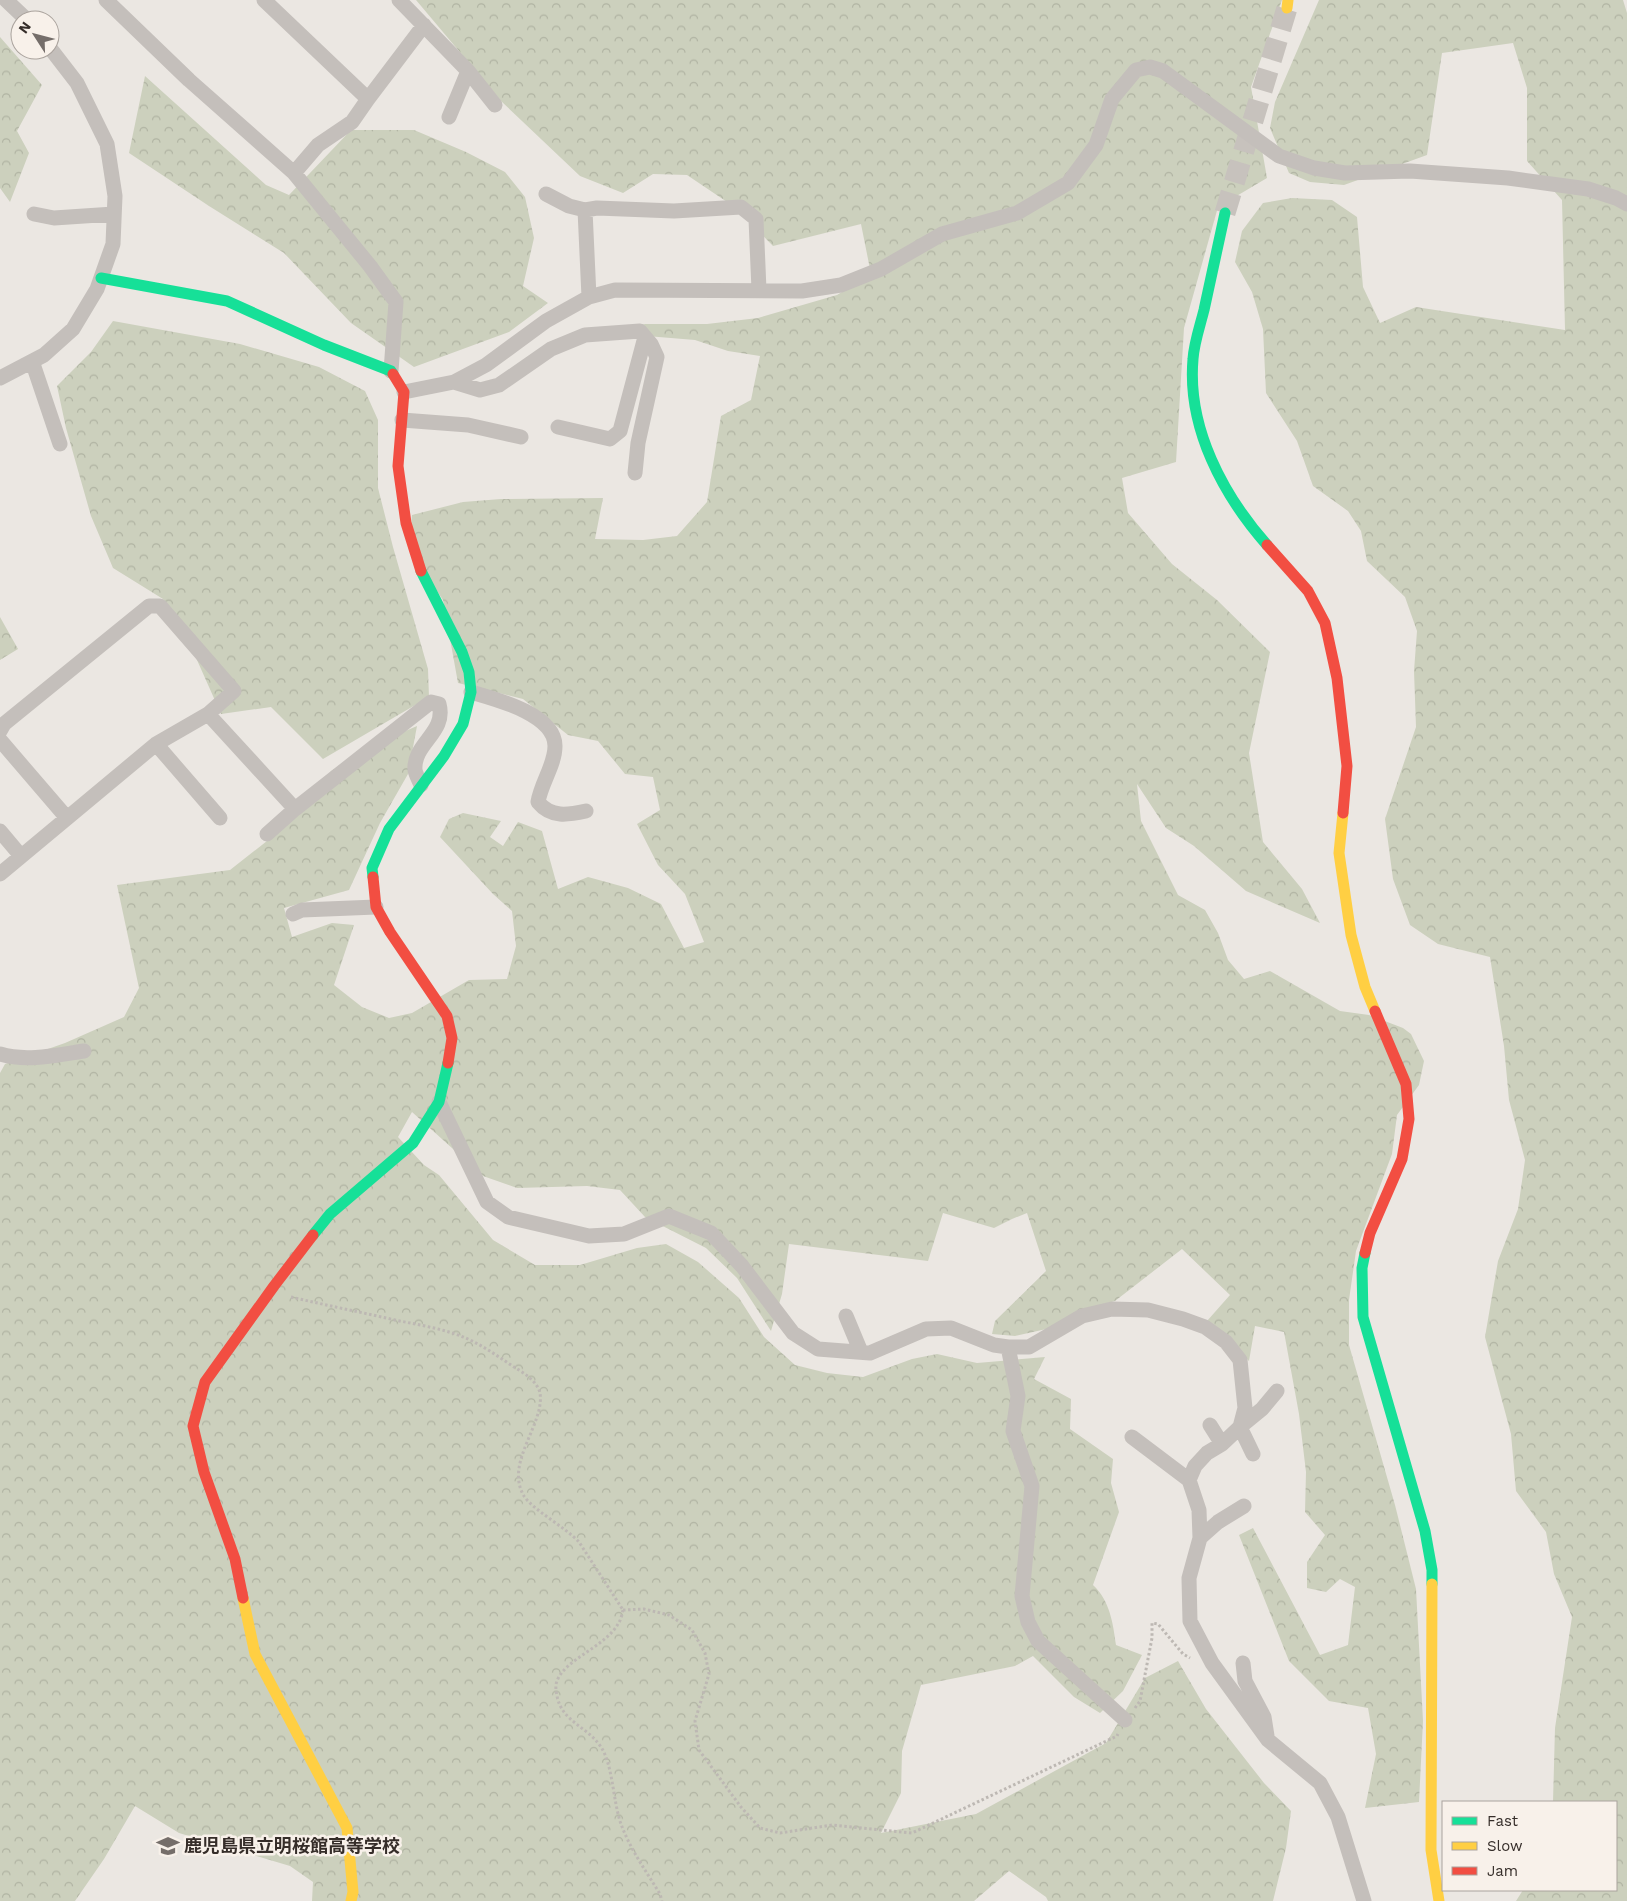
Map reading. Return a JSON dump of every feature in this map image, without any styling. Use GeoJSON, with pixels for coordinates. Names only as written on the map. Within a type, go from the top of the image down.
{"type":"FeatureCollection","features":[{"type":"Feature","properties":{"kind":"street"},"geometry":{"type":"LineString","coordinates":[[6,0],[17,10]]}},
{"type":"Feature","properties":{"kind":"street"},"geometry":{"type":"LineString","coordinates":[[106,0],[189,80],[294,173],[370,266],[396,302],[391,372]]}},
{"type":"Feature","properties":{"kind":"street"},"geometry":{"type":"LineString","coordinates":[[264,0],[368,99]]}},
{"type":"Feature","properties":{"kind":"street"},"geometry":{"type":"LineString","coordinates":[[398,0],[468,71],[495,105]]}},
{"type":"Feature","properties":{"kind":"street"},"geometry":{"type":"LineString","coordinates":[[294,173],[318,145],[352,122],[424,25]]}},
{"type":"Feature","properties":{"kind":"street"},"geometry":{"type":"LineString","coordinates":[[0,378],[44,355],[72,329],[97,289],[113,244],[115,196],[107,144],[77,83],[59,60]]}},
{"type":"Feature","properties":{"kind":"street"},"geometry":{"type":"LineString","coordinates":[[404,392],[454,382],[486,364],[546,321],[589,297],[616,290],[802,291],[841,285],[881,269],[942,234],[1018,213],[1068,183],[1096,145],[1112,99],[1136,70],[1150,67],[1163,71],[1279,156],[1314,168],[1345,173],[1410,171],[1508,178],[1588,189],[1616,198],[1627,204]]}},
{"type":"Feature","properties":{"kind":"street"},"geometry":{"type":"LineString","coordinates":[[448,117],[468,71]]}},
{"type":"Feature","properties":{"kind":"street"},"geometry":{"type":"LineString","coordinates":[[546,194],[569,206],[584,210],[597,208],[674,211],[742,207],[756,219],[759,290]]}},
{"type":"Feature","properties":{"kind":"street"},"geometry":{"type":"LineString","coordinates":[[584,210],[589,297]]}},
{"type":"Feature","properties":{"kind":"street"},"geometry":{"type":"LineString","coordinates":[[1225,213],[1193,358],[1193,390],[1200,431],[1216,472],[1247,522],[1308,591],[1325,623],[1337,678],[1347,766],[1339,854],[1351,935],[1365,987],[1406,1084],[1409,1118],[1402,1159],[1370,1233],[1362,1268],[1363,1317],[1425,1531],[1432,1570],[1431,1850],[1439,1901]]}},
{"type":"Feature","properties":{"kind":"street"},"geometry":{"type":"LineString","coordinates":[[34,214],[54,218],[114,214]]}},
{"type":"Feature","properties":{"kind":"street"},"geometry":{"type":"LineString","coordinates":[[101,278],[227,302],[391,372],[404,392],[398,466],[406,523],[415,555],[427,584],[462,652],[469,672],[471,692],[463,724],[444,756],[388,829],[372,868],[376,907],[390,932],[447,1016],[452,1038],[449,1061],[439,1102],[412,1143],[330,1214],[274,1286],[205,1382],[193,1426],[204,1472],[235,1559],[255,1654],[348,1828],[353,1892],[351,1901]]}},
{"type":"Feature","properties":{"kind":"street"},"geometry":{"type":"LineString","coordinates":[[454,382],[480,390],[499,384],[551,349],[585,335],[640,331],[651,344],[657,357],[638,443],[635,473]]}},
{"type":"Feature","properties":{"kind":"street"},"geometry":{"type":"LineString","coordinates":[[558,427],[610,439],[620,431],[645,337]]}},
{"type":"Feature","properties":{"kind":"street"},"geometry":{"type":"LineString","coordinates":[[32,361],[60,444]]}},
{"type":"Feature","properties":{"kind":"street"},"geometry":{"type":"LineString","coordinates":[[402,420],[468,425],[522,437]]}},
{"type":"Feature","properties":{"kind":"street"},"geometry":{"type":"LineString","coordinates":[[0,731],[4,724],[149,606],[160,606],[234,691],[208,714],[156,744],[0,874]]}},
{"type":"Feature","properties":{"kind":"street"},"geometry":{"type":"LineString","coordinates":[[471,692],[510,703],[540,721],[548,729],[553,736],[555,747],[538,802],[544,810],[554,813],[567,815],[586,811]]}},
{"type":"Feature","properties":{"kind":"street"},"geometry":{"type":"LineString","coordinates":[[267,834],[295,809],[431,702],[439,704],[442,713],[440,722],[418,754],[416,760],[415,771],[421,784]]}},
{"type":"Feature","properties":{"kind":"street"},"geometry":{"type":"LineString","coordinates":[[208,714],[295,809]]}},
{"type":"Feature","properties":{"kind":"street"},"geometry":{"type":"LineString","coordinates":[[0,740],[67,818]]}},
{"type":"Feature","properties":{"kind":"street"},"geometry":{"type":"LineString","coordinates":[[156,744],[220,818]]}},
{"type":"Feature","properties":{"kind":"street"},"geometry":{"type":"LineString","coordinates":[[0,830],[21,856]]}},
{"type":"Feature","properties":{"kind":"street"},"geometry":{"type":"LineString","coordinates":[[293,914],[302,910],[376,907]]}},
{"type":"Feature","properties":{"kind":"street"},"geometry":{"type":"LineString","coordinates":[[0,1054],[11,1058],[84,1051]]}},
{"type":"Feature","properties":{"kind":"street"},"geometry":{"type":"LineString","coordinates":[[439,1102],[487,1202],[508,1217],[590,1236],[624,1234],[668,1216],[711,1233],[742,1266],[793,1333],[818,1349],[870,1353],[926,1329],[951,1328],[994,1345],[1029,1347],[1082,1316],[1112,1309],[1148,1310],[1184,1319],[1205,1327],[1226,1342],[1240,1360],[1245,1408],[1240,1427],[1253,1454]]}},
{"type":"Feature","properties":{"kind":"street"},"geometry":{"type":"LineString","coordinates":[[846,1316],[861,1352]]}},
{"type":"Feature","properties":{"kind":"street"},"geometry":{"type":"LineString","coordinates":[[1008,1347],[1018,1396],[1013,1431],[1032,1486],[1022,1596],[1028,1622],[1038,1641],[1125,1720]]}},
{"type":"Feature","properties":{"kind":"street"},"geometry":{"type":"LineString","coordinates":[[1189,1480],[1195,1466],[1207,1453],[1222,1444],[1262,1409],[1276,1391]]}},
{"type":"Feature","properties":{"kind":"street"},"geometry":{"type":"LineString","coordinates":[[1210,1425],[1222,1444]]}},
{"type":"Feature","properties":{"kind":"street"},"geometry":{"type":"LineString","coordinates":[[1132,1437],[1189,1480],[1199,1510],[1200,1538],[1189,1578],[1190,1621],[1212,1663],[1268,1740],[1320,1783],[1338,1816],[1364,1901]]}},
{"type":"Feature","properties":{"kind":"street"},"geometry":{"type":"LineString","coordinates":[[1200,1538],[1218,1522],[1244,1506]]}},
{"type":"Feature","properties":{"kind":"street"},"geometry":{"type":"LineString","coordinates":[[1243,1663],[1246,1681],[1264,1717],[1268,1740]]}},
{"type":"Feature","properties":{"kind":"path"},"geometry":{"type":"LineString","coordinates":[[274,1286],[287,1297],[425,1326],[467,1339],[486,1348],[531,1378],[540,1392],[540,1407],[521,1460],[520,1484],[524,1496],[533,1505],[571,1532],[623,1610]]}},
{"type":"Feature","properties":{"kind":"path"},"geometry":{"type":"LineString","coordinates":[[623,1610],[644,1609],[669,1615],[692,1630],[705,1653],[709,1674],[695,1721],[699,1750],[741,1807],[760,1828],[780,1833],[832,1826],[912,1833],[1117,1736],[1125,1720],[1140,1701],[1152,1638],[1152,1623],[1158,1624],[1183,1654],[1198,1663],[1212,1663]]}},
{"type":"Feature","properties":{"kind":"path"},"geometry":{"type":"LineString","coordinates":[[623,1610],[618,1624],[603,1641],[567,1667],[557,1681],[556,1688],[559,1705],[564,1714],[592,1736],[602,1748],[620,1823],[632,1850],[660,1894],[662,1901]]}},
{"type":"Feature","properties":{"kind":"green space"},"geometry":{"type":"Polygon","coordinates":[[[416,0],[1282,0],[1251,87],[1267,178],[1218,207],[1184,328],[1176,462],[1122,478],[1128,513],[1172,564],[1217,600],[1270,652],[1249,753],[1263,842],[1302,889],[1320,923],[1246,891],[1194,846],[1166,828],[1137,784],[1141,821],[1178,895],[1205,910],[1218,933],[1228,960],[1244,979],[1270,971],[1340,1011],[1369,1015],[1403,1028],[1411,1034],[1424,1061],[1419,1085],[1397,1115],[1392,1154],[1356,1251],[1349,1300],[1349,1345],[1395,1505],[1416,1589],[1423,1721],[1419,1802],[1365,1808],[1376,1754],[1368,1708],[1329,1701],[1289,1661],[1239,1535],[1253,1528],[1320,1655],[1348,1645],[1355,1587],[1340,1579],[1326,1592],[1307,1588],[1307,1562],[1325,1535],[1305,1512],[1306,1472],[1299,1414],[1284,1332],[1255,1326],[1249,1361],[1207,1321],[1230,1295],[1182,1249],[1115,1301],[1079,1311],[1051,1328],[1015,1336],[992,1334],[995,1321],[1046,1271],[1027,1213],[994,1228],[943,1213],[928,1261],[789,1244],[782,1294],[771,1331],[737,1278],[706,1248],[645,1217],[620,1190],[587,1186],[517,1188],[483,1176],[412,1112],[398,1137],[424,1165],[439,1175],[493,1240],[535,1265],[580,1265],[637,1248],[666,1244],[698,1262],[739,1298],[764,1337],[795,1365],[827,1373],[863,1377],[912,1359],[937,1354],[977,1363],[1045,1357],[1034,1379],[1071,1399],[1070,1429],[1113,1459],[1111,1483],[1119,1512],[1093,1585],[1107,1605],[1116,1645],[1142,1655],[1123,1691],[1100,1713],[1074,1697],[1033,1656],[1015,1666],[921,1685],[902,1751],[901,1793],[881,1833],[976,1814],[1106,1743],[1145,1678],[1178,1661],[1206,1709],[1264,1783],[1291,1811],[1286,1848],[1273,1901],[1048,1901],[1046,1897],[1009,1871],[974,1901],[312,1901],[313,1882],[290,1866],[179,1833],[135,1806],[104,1859],[75,1901],[0,1901],[0,1073],[5,1064],[65,1043],[124,1017],[139,988],[117,885],[230,870],[267,841],[314,795],[331,771],[380,742],[417,726],[408,774],[380,823],[349,890],[284,908],[292,937],[332,923],[354,925],[334,985],[362,1007],[389,1018],[412,1013],[469,980],[507,979],[516,946],[512,911],[493,894],[440,837],[449,819],[463,813],[501,821],[490,837],[503,846],[518,822],[542,831],[558,889],[588,877],[628,888],[661,904],[684,948],[704,942],[685,894],[658,865],[637,824],[660,810],[653,777],[625,774],[598,741],[568,735],[523,699],[458,683],[443,600],[409,549],[412,515],[463,502],[501,499],[603,498],[595,539],[643,540],[677,536],[707,502],[721,416],[751,400],[760,356],[728,351],[695,340],[610,333],[645,324],[707,324],[758,318],[837,295],[871,274],[861,224],[773,246],[736,208],[687,175],[653,174],[623,193],[580,176],[501,101],[416,0]]]}},
{"type":"Feature","properties":{"kind":"green space"},"geometry":{"type":"Polygon","coordinates":[[[1319,0],[1623,0],[1627,13],[1627,1901],[1516,1901],[1522,1891],[1617,1891],[1617,1801],[1553,1801],[1555,1728],[1572,1617],[1554,1574],[1546,1532],[1516,1491],[1511,1434],[1485,1337],[1498,1261],[1518,1209],[1525,1160],[1509,1100],[1504,1046],[1490,957],[1438,944],[1410,925],[1393,879],[1385,819],[1416,727],[1414,671],[1417,631],[1405,597],[1367,561],[1361,531],[1348,511],[1313,486],[1297,441],[1266,393],[1263,329],[1252,292],[1235,262],[1242,231],[1263,203],[1292,198],[1332,200],[1357,217],[1363,287],[1380,323],[1416,307],[1565,330],[1562,200],[1527,161],[1527,88],[1513,43],[1442,53],[1427,155],[1344,185],[1310,182],[1289,173],[1270,128],[1275,102],[1319,0]]]}},
{"type":"Feature","properties":{"kind":"green space"},"geometry":{"type":"Polygon","coordinates":[[[0,37],[10,48],[10,60],[20,60],[42,85],[17,131],[29,153],[10,202],[0,188],[0,37]]]}},
{"type":"Feature","properties":{"kind":"green space"},"geometry":{"type":"Polygon","coordinates":[[[145,76],[266,185],[289,195],[351,130],[414,130],[466,152],[505,172],[525,197],[534,238],[523,286],[548,303],[509,332],[414,367],[351,323],[284,253],[129,153],[145,76]]]}},
{"type":"Feature","properties":{"kind":"green space"},"geometry":{"type":"Polygon","coordinates":[[[113,321],[240,344],[319,367],[365,391],[378,420],[378,488],[428,669],[429,697],[323,759],[271,707],[221,714],[185,633],[163,599],[113,568],[91,516],[66,428],[57,386],[91,352],[113,321]]]}},
{"type":"Feature","properties":{"kind":"green space"},"geometry":{"type":"Polygon","coordinates":[[[0,617],[18,649],[0,660],[0,617]]]}},
{"type":"Feature","properties":{"kind":"tunnel"},"geometry":{"type":"LineString","coordinates":[[1225,213],[1287,8]]}},
{"type":"Feature","properties":{"kind":"traffic: fast"},"geometry":{"type":"LineString","coordinates":[[1225,213],[1193,359],[1193,385],[1196,410],[1202,435],[1211,459],[1223,482],[1236,505],[1267,545]]}},
{"type":"Feature","properties":{"kind":"traffic: fast"},"geometry":{"type":"LineString","coordinates":[[101,278],[227,301],[324,345],[391,371],[393,374]]}},
{"type":"Feature","properties":{"kind":"traffic: fast"},"geometry":{"type":"LineString","coordinates":[[373,877],[372,868],[389,829],[444,756],[463,724],[471,692],[469,672],[462,652],[421,571]]}},
{"type":"Feature","properties":{"kind":"traffic: fast"},"geometry":{"type":"LineString","coordinates":[[313,1235],[330,1214],[413,1143],[439,1102],[448,1063]]}},
{"type":"Feature","properties":{"kind":"traffic: fast"},"geometry":{"type":"LineString","coordinates":[[1365,1253],[1362,1268],[1363,1317],[1425,1531],[1432,1570],[1432,1584]]}},
{"type":"Feature","properties":{"kind":"traffic: slow"},"geometry":{"type":"LineString","coordinates":[[1287,8],[1288,0]]}},
{"type":"Feature","properties":{"kind":"traffic: slow"},"geometry":{"type":"LineString","coordinates":[[1343,813],[1339,853],[1351,935],[1365,987],[1375,1011]]}},
{"type":"Feature","properties":{"kind":"traffic: slow"},"geometry":{"type":"LineString","coordinates":[[1432,1584],[1431,1850],[1439,1901]]}},
{"type":"Feature","properties":{"kind":"traffic: slow"},"geometry":{"type":"LineString","coordinates":[[243,1598],[255,1654],[347,1828],[353,1892],[351,1901]]}},
{"type":"Feature","properties":{"kind":"traffic: jam"},"geometry":{"type":"LineString","coordinates":[[393,374],[404,392],[398,466],[406,523],[421,571]]}},
{"type":"Feature","properties":{"kind":"traffic: jam"},"geometry":{"type":"LineString","coordinates":[[1267,545],[1308,591],[1325,623],[1337,678],[1347,766],[1343,813]]}},
{"type":"Feature","properties":{"kind":"traffic: jam"},"geometry":{"type":"LineString","coordinates":[[373,877],[376,907],[390,932],[447,1016],[452,1038],[448,1063]]}},
{"type":"Feature","properties":{"kind":"traffic: jam"},"geometry":{"type":"LineString","coordinates":[[1365,1253],[1370,1233],[1402,1159],[1409,1119],[1406,1084],[1375,1011]]}},
{"type":"Feature","properties":{"kind":"traffic: jam"},"geometry":{"type":"LineString","coordinates":[[243,1598],[235,1559],[204,1472],[193,1426],[205,1382],[313,1235]]}},
{"type":"Feature","properties":{"kind":"place","name":"鹿児島県立明桜館高等学校"},"geometry":{"type":"Point","coordinates":[168,1846]}}]}
